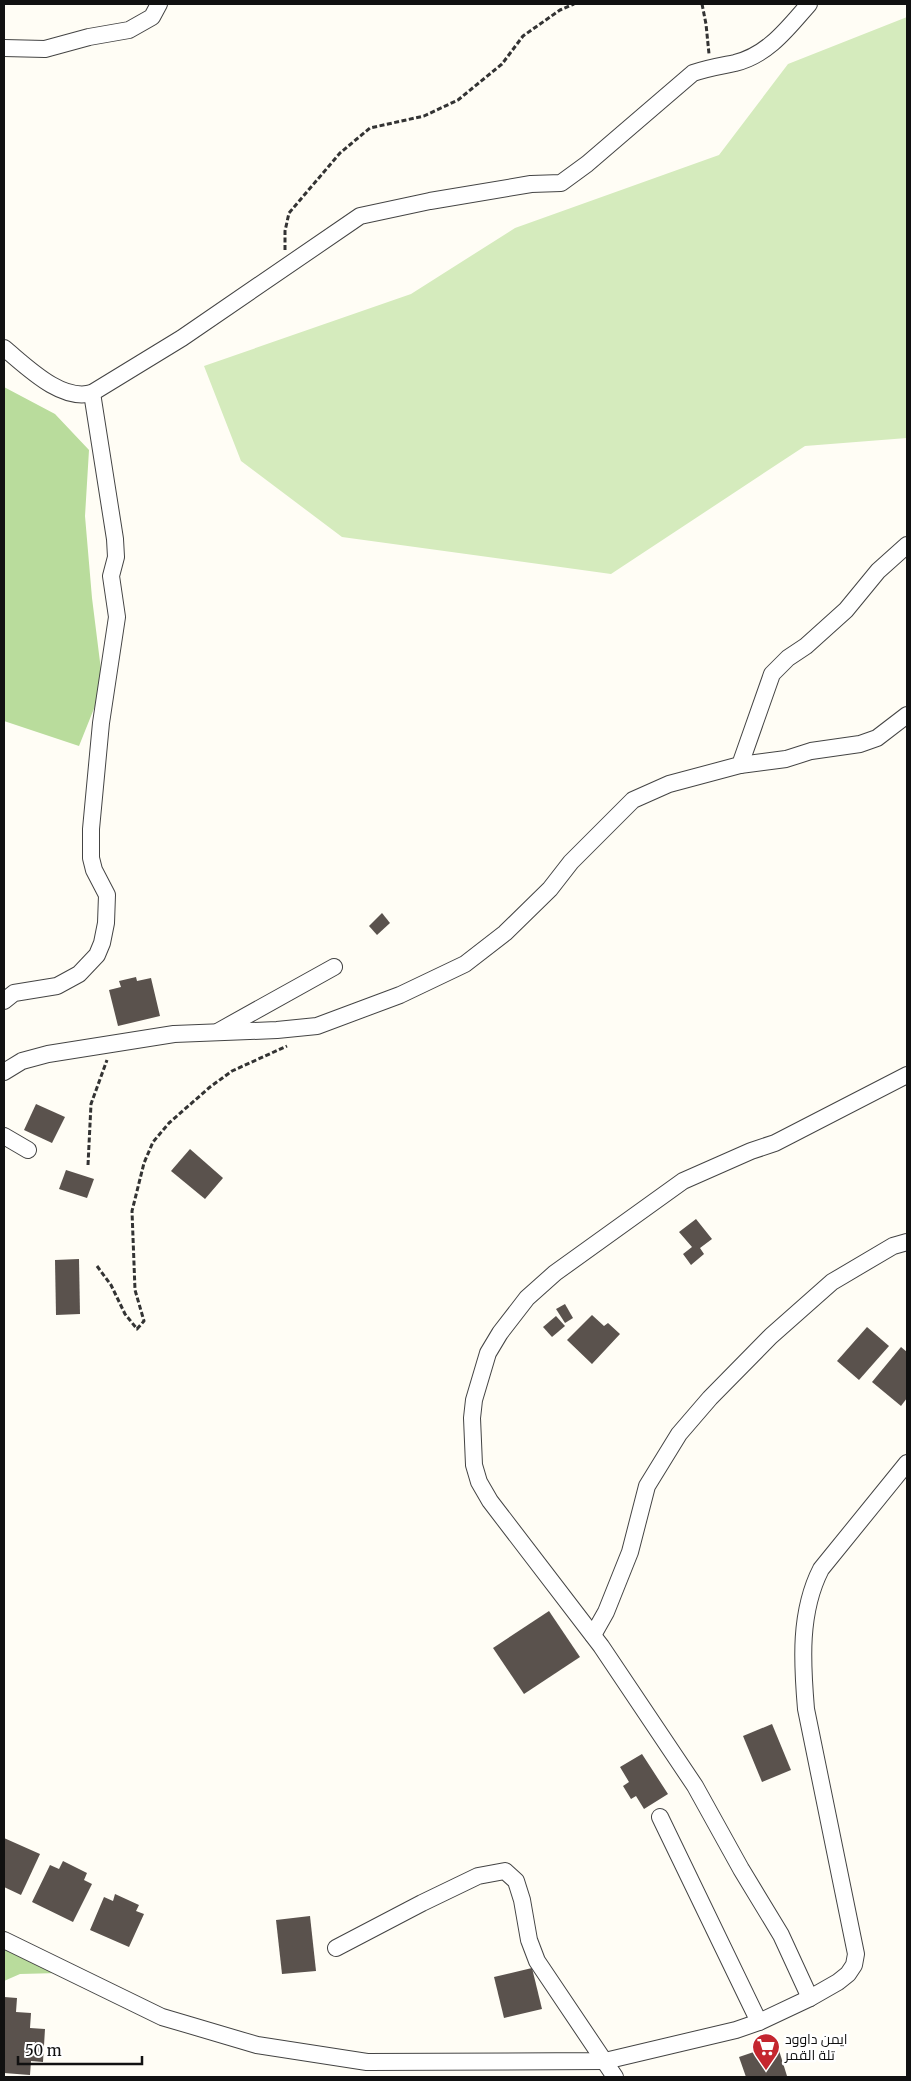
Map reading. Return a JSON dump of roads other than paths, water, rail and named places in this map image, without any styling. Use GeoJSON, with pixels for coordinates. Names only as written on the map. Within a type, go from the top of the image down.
{"type":"FeatureCollection","features":[{"type":"Feature","properties":{"kind":"street"},"geometry":{"type":"LineString","coordinates":[[4,48],[46,49],[89,37],[130,30],[152,17],[159,4]]}},
{"type":"Feature","properties":{"kind":"street"},"geometry":{"type":"LineString","coordinates":[[4,348],[40,378],[64,391],[82,396],[92,393],[182,338],[360,216],[430,201],[531,184],[561,183],[594,158],[693,73],[710,67],[735,63],[758,54],[779,37],[809,4]]}},
{"type":"Feature","properties":{"kind":"street"},"geometry":{"type":"LineString","coordinates":[[4,1001],[14,993],[57,986],[79,974],[97,955],[102,943],[106,923],[107,895],[94,870],[91,858],[91,829],[100,723],[117,617],[111,576],[116,557],[115,539],[92,393]]}},
{"type":"Feature","properties":{"kind":"street"},"geometry":{"type":"LineString","coordinates":[[740,765],[772,674],[788,658],[806,646],[846,610],[878,571],[907,545]]}},
{"type":"Feature","properties":{"kind":"street"},"geometry":{"type":"LineString","coordinates":[[4,1072],[12,1066],[35,1057],[174,1034],[277,1030],[317,1026],[386,1001],[455,969],[475,957],[528,912],[550,889],[571,862],[633,800],[669,784],[740,765],[786,759],[811,751],[860,744],[877,738],[907,715]]}},
{"type":"Feature","properties":{"kind":"street"},"geometry":{"type":"LineString","coordinates":[[217,1032],[334,967]]}},
{"type":"Feature","properties":{"kind":"street"},"geometry":{"type":"LineString","coordinates":[[810,1998],[781,1935],[741,1869],[695,1786],[593,1635],[490,1501],[479,1482],[474,1465],[472,1418],[476,1393],[488,1353],[500,1333],[527,1298],[555,1272],[683,1181],[750,1151],[775,1143],[907,1075]]}},
{"type":"Feature","properties":{"kind":"street"},"geometry":{"type":"LineString","coordinates":[[4,1136],[28,1150]]}},
{"type":"Feature","properties":{"kind":"street"},"geometry":{"type":"LineString","coordinates":[[593,1635],[606,1612],[630,1552],[647,1486],[679,1434],[710,1398],[771,1336],[832,1282],[893,1246],[907,1242]]}},
{"type":"Feature","properties":{"kind":"street"},"geometry":{"type":"LineString","coordinates":[[4,1940],[162,2017],[257,2045],[367,2062],[605,2061],[736,2030],[760,2022],[810,1998],[848,1974],[854,1965],[856,1954],[806,1709],[803,1675],[803,1637],[808,1602],[813,1584],[831,1554],[907,1463]]}},
{"type":"Feature","properties":{"kind":"street"},"geometry":{"type":"LineString","coordinates":[[660,1817],[760,2022]]}},
{"type":"Feature","properties":{"kind":"street"},"geometry":{"type":"LineString","coordinates":[[336,1948],[478,1876],[505,1871],[516,1881],[522,1900],[529,1940],[537,1960],[615,2077]]}},
{"type":"Feature","properties":{"kind":"place","name":"ايمن داوود تلة القمر"},"geometry":{"type":"Point","coordinates":[766,2071]}}]}
